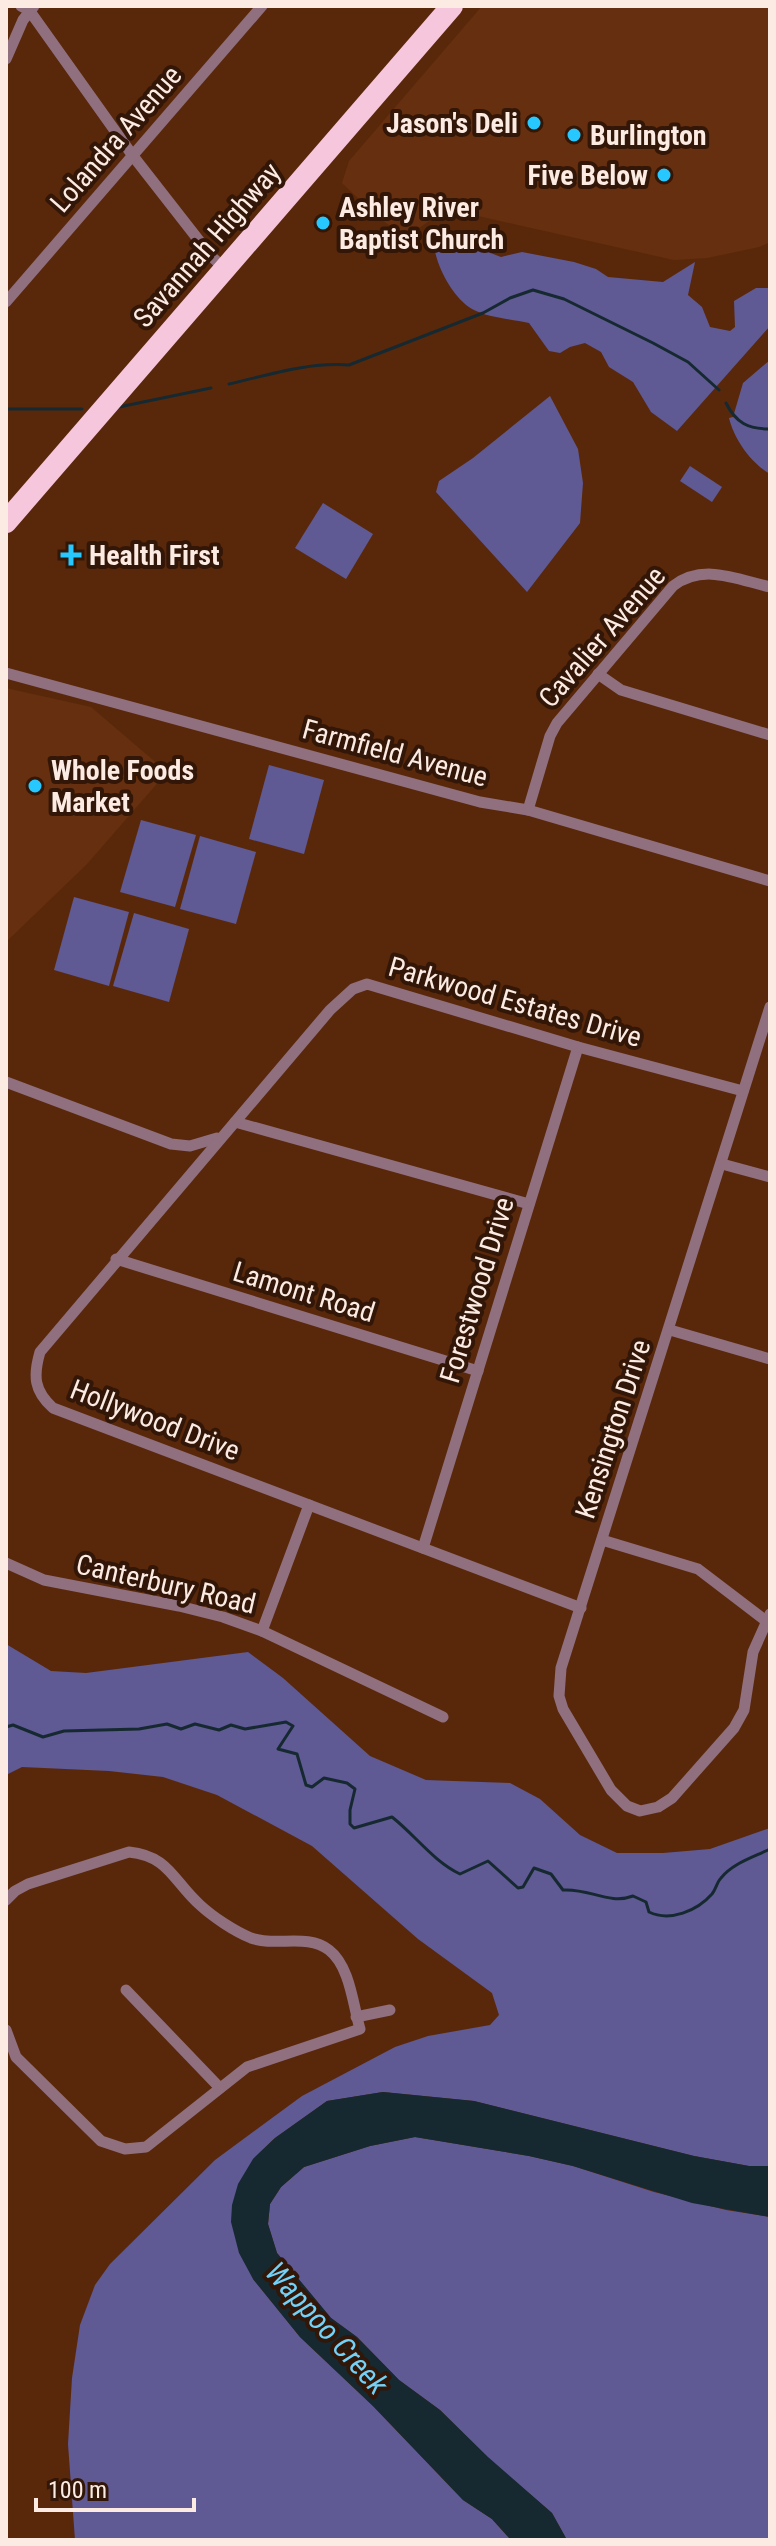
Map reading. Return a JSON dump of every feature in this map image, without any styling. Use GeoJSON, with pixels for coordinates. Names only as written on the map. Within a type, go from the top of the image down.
{"type":"FeatureCollection","features":[{"type":"Feature","properties":{"kind":"highway","name":"Savannah Highway"},"geometry":{"type":"LineString","coordinates":[[6,522],[452,6]]}},
{"type":"Feature","properties":{"kind":"street","name":"Lolandra Avenue"},"geometry":{"type":"LineString","coordinates":[[6,302],[262,6]]}},
{"type":"Feature","properties":{"kind":"street"},"geometry":{"type":"LineString","coordinates":[[28,7],[133,156],[211,256],[225,269]]}},
{"type":"Feature","properties":{"kind":"street"},"geometry":{"type":"LineString","coordinates":[[6,59],[28,7]]}},
{"type":"Feature","properties":{"kind":"street","name":"Cavalier Avenue"},"geometry":{"type":"LineString","coordinates":[[528,810],[550,736],[557,723],[673,586],[687,575],[715,574],[770,587]]}},
{"type":"Feature","properties":{"kind":"street","name":"Farmfield Avenue"},"geometry":{"type":"LineString","coordinates":[[6,673],[480,802],[528,810],[770,881]]}},
{"type":"Feature","properties":{"kind":"street"},"geometry":{"type":"LineString","coordinates":[[598,674],[621,690],[770,735]]}},
{"type":"Feature","properties":{"kind":"street","name":"Parkwood Estates Drive"},"geometry":{"type":"LineString","coordinates":[[235,1122],[330,1010],[353,989],[367,984],[578,1047],[743,1091]]}},
{"type":"Feature","properties":{"kind":"street","name":"Kensington Drive"},"geometry":{"type":"LineString","coordinates":[[768,1617],[753,1652],[744,1710],[734,1728],[672,1798],[658,1807],[640,1811],[627,1806],[611,1790],[563,1709],[559,1696],[561,1668],[743,1091],[765,1039],[770,1007]]}},
{"type":"Feature","properties":{"kind":"street","name":"Forestwood Drive"},"geometry":{"type":"LineString","coordinates":[[423,1548],[578,1047]]}},
{"type":"Feature","properties":{"kind":"street"},"geometry":{"type":"LineString","coordinates":[[6,1082],[171,1144],[190,1146],[223,1135]]}},
{"type":"Feature","properties":{"kind":"street"},"geometry":{"type":"LineString","coordinates":[[235,1122],[529,1204]]}},
{"type":"Feature","properties":{"kind":"street","name":"Hollywood Drive"},"geometry":{"type":"LineString","coordinates":[[235,1122],[40,1352],[34,1376],[45,1401],[53,1408],[581,1608]]}},
{"type":"Feature","properties":{"kind":"street"},"geometry":{"type":"LineString","coordinates":[[722,1164],[770,1177]]}},
{"type":"Feature","properties":{"kind":"street","name":"Lamont Road"},"geometry":{"type":"LineString","coordinates":[[116,1259],[478,1371]]}},
{"type":"Feature","properties":{"kind":"street"},"geometry":{"type":"LineString","coordinates":[[670,1330],[770,1359]]}},
{"type":"Feature","properties":{"kind":"street"},"geometry":{"type":"LineString","coordinates":[[262,1631],[309,1505]]}},
{"type":"Feature","properties":{"kind":"street"},"geometry":{"type":"LineString","coordinates":[[602,1540],[698,1569],[768,1617]]}},
{"type":"Feature","properties":{"kind":"street","name":"Canterbury Road"},"geometry":{"type":"LineString","coordinates":[[6,1563],[59,1584],[223,1617],[262,1631],[443,1717]]}},
{"type":"Feature","properties":{"kind":"street"},"geometry":{"type":"LineString","coordinates":[[6,1900],[28,1884],[129,1852],[146,1853],[160,1861],[198,1903],[251,1938],[315,1943],[329,1949],[341,1962],[360,2029],[247,2067],[146,2147],[125,2149],[101,2141],[16,2057],[7,2038]]}},
{"type":"Feature","properties":{"kind":"street"},"geometry":{"type":"LineString","coordinates":[[126,1990],[220,2088]]}},
{"type":"Feature","properties":{"kind":"street"},"geometry":{"type":"LineString","coordinates":[[356,2017],[390,2010]]}},
{"type":"Feature","properties":{"kind":"shaded area"},"geometry":{"type":"Polygon","coordinates":[[[482,6],[770,6],[770,242],[707,258],[674,260],[447,209],[419,228],[401,233],[380,219],[342,183],[349,161],[482,6]]]}},
{"type":"Feature","properties":{"kind":"shaded area"},"geometry":{"type":"Polygon","coordinates":[[[443,238],[462,250],[488,252],[501,257],[522,252],[574,262],[596,269],[608,277],[663,282],[695,262],[688,295],[702,307],[710,327],[730,331],[735,327],[734,301],[756,288],[770,288],[770,326],[677,431],[651,412],[633,382],[609,367],[601,352],[585,343],[560,353],[549,351],[529,323],[485,314],[465,304],[452,289],[438,262],[434,245],[443,238]]]}},
{"type":"Feature","properties":{"kind":"shaded area"},"geometry":{"type":"Polygon","coordinates":[[[770,360],[770,474],[744,450],[729,418],[733,417],[743,383],[770,360]]]}},
{"type":"Feature","properties":{"kind":"shaded area"},"geometry":{"type":"Polygon","coordinates":[[[550,396],[578,449],[583,483],[580,523],[527,592],[436,492],[439,481],[473,458],[550,396]]]}},
{"type":"Feature","properties":{"kind":"shaded area"},"geometry":{"type":"Polygon","coordinates":[[[690,466],[722,487],[712,502],[680,481],[690,466]]]}},
{"type":"Feature","properties":{"kind":"shaded area"},"geometry":{"type":"Polygon","coordinates":[[[323,503],[373,534],[346,579],[295,548],[323,503]]]}},
{"type":"Feature","properties":{"kind":"shaded area"},"geometry":{"type":"Polygon","coordinates":[[[6,688],[91,707],[167,772],[87,864],[6,942],[6,688]]]}},
{"type":"Feature","properties":{"kind":"shaded area"},"geometry":{"type":"Polygon","coordinates":[[[269,765],[324,780],[304,854],[249,839],[269,765]]]}},
{"type":"Feature","properties":{"kind":"shaded area"},"geometry":{"type":"Polygon","coordinates":[[[141,820],[196,835],[175,907],[120,892],[141,820]]]}},
{"type":"Feature","properties":{"kind":"shaded area"},"geometry":{"type":"Polygon","coordinates":[[[200,836],[256,852],[236,924],[180,909],[200,836]]]}},
{"type":"Feature","properties":{"kind":"shaded area"},"geometry":{"type":"Polygon","coordinates":[[[74,897],[129,912],[109,986],[54,970],[74,897]]]}},
{"type":"Feature","properties":{"kind":"shaded area"},"geometry":{"type":"Polygon","coordinates":[[[134,913],[189,929],[169,1002],[113,986],[134,913]]]}},
{"type":"Feature","properties":{"kind":"shaded area"},"geometry":{"type":"Polygon","coordinates":[[[6,1644],[51,1671],[86,1673],[248,1652],[283,1678],[370,1756],[426,1780],[510,1783],[540,1799],[580,1835],[617,1853],[710,1849],[770,1828],[770,2166],[749,2166],[694,2156],[474,2101],[383,2092],[327,2101],[275,2138],[253,2159],[253,2279],[300,2337],[373,2406],[463,2500],[492,2519],[511,2540],[75,2540],[68,2444],[72,2378],[80,2325],[95,2285],[110,2264],[215,2160],[302,2096],[395,2047],[428,2036],[490,2025],[499,2015],[492,1993],[418,1939],[312,1846],[217,1795],[163,1777],[109,1771],[22,1767],[6,1775],[6,1644]]]}},
{"type":"Feature","properties":{"kind":"shaded area"},"geometry":{"type":"Polygon","coordinates":[[[415,2137],[529,2156],[573,2166],[654,2192],[726,2210],[770,2217],[770,2540],[567,2540],[552,2513],[488,2458],[440,2410],[399,2380],[357,2337],[331,2318],[277,2253],[268,2224],[270,2204],[281,2187],[304,2167],[370,2146],[415,2137]]]}},
{"type":"Feature","properties":{"kind":"water","name":"Wappoo Creek"},"geometry":{"type":"Polygon","coordinates":[[[383,2092],[474,2101],[694,2156],[749,2166],[770,2166],[770,2217],[692,2203],[573,2166],[529,2156],[415,2137],[370,2146],[304,2167],[281,2187],[270,2204],[268,2224],[277,2253],[331,2318],[357,2337],[399,2380],[440,2410],[552,2513],[567,2540],[511,2540],[492,2519],[463,2500],[373,2406],[300,2337],[253,2279],[239,2253],[231,2222],[232,2205],[238,2184],[253,2159],[275,2138],[327,2101],[383,2092]]]}},
{"type":"Feature","properties":{"kind":"waterway"},"geometry":{"type":"LineString","coordinates":[[229,384],[303,367],[349,365],[483,313],[533,290],[564,299],[653,343],[688,362],[719,390]]}},
{"type":"Feature","properties":{"kind":"waterway"},"geometry":{"type":"LineString","coordinates":[[119,407],[211,388]]}},
{"type":"Feature","properties":{"kind":"waterway"},"geometry":{"type":"LineString","coordinates":[[726,403],[744,424],[770,429]]}},
{"type":"Feature","properties":{"kind":"waterway"},"geometry":{"type":"LineString","coordinates":[[6,409],[82,409]]}},
{"type":"Feature","properties":{"kind":"waterway"},"geometry":{"type":"LineString","coordinates":[[6,1727],[13,1725],[43,1737],[64,1731],[139,1729],[167,1724],[181,1729],[195,1724],[219,1730],[231,1725],[245,1729],[286,1722],[293,1726],[278,1749],[297,1754],[306,1785],[312,1787],[324,1778],[347,1783],[355,1789],[350,1810],[350,1824],[354,1828],[392,1817],[433,1855],[460,1874],[488,1861],[518,1888],[523,1887],[534,1868],[551,1874],[563,1890],[616,1899],[633,1896],[646,1902],[649,1912],[657,1915],[683,1913],[699,1905],[712,1894],[731,1868],[770,1849]]}},
{"type":"Feature","properties":{"kind":"place","name":"Jason's Deli"},"geometry":{"type":"Point","coordinates":[534,123]}},
{"type":"Feature","properties":{"kind":"place","name":"Burlington"},"geometry":{"type":"Point","coordinates":[574,135]}},
{"type":"Feature","properties":{"kind":"place","name":"Five Below"},"geometry":{"type":"Point","coordinates":[664,175]}},
{"type":"Feature","properties":{"kind":"place","name":"Ashley River Baptist Church"},"geometry":{"type":"Point","coordinates":[323,223]}},
{"type":"Feature","properties":{"kind":"place","name":"Health First"},"geometry":{"type":"Point","coordinates":[71,555]}},
{"type":"Feature","properties":{"kind":"place","name":"Whole Foods Market"},"geometry":{"type":"Point","coordinates":[35,786]}}]}
